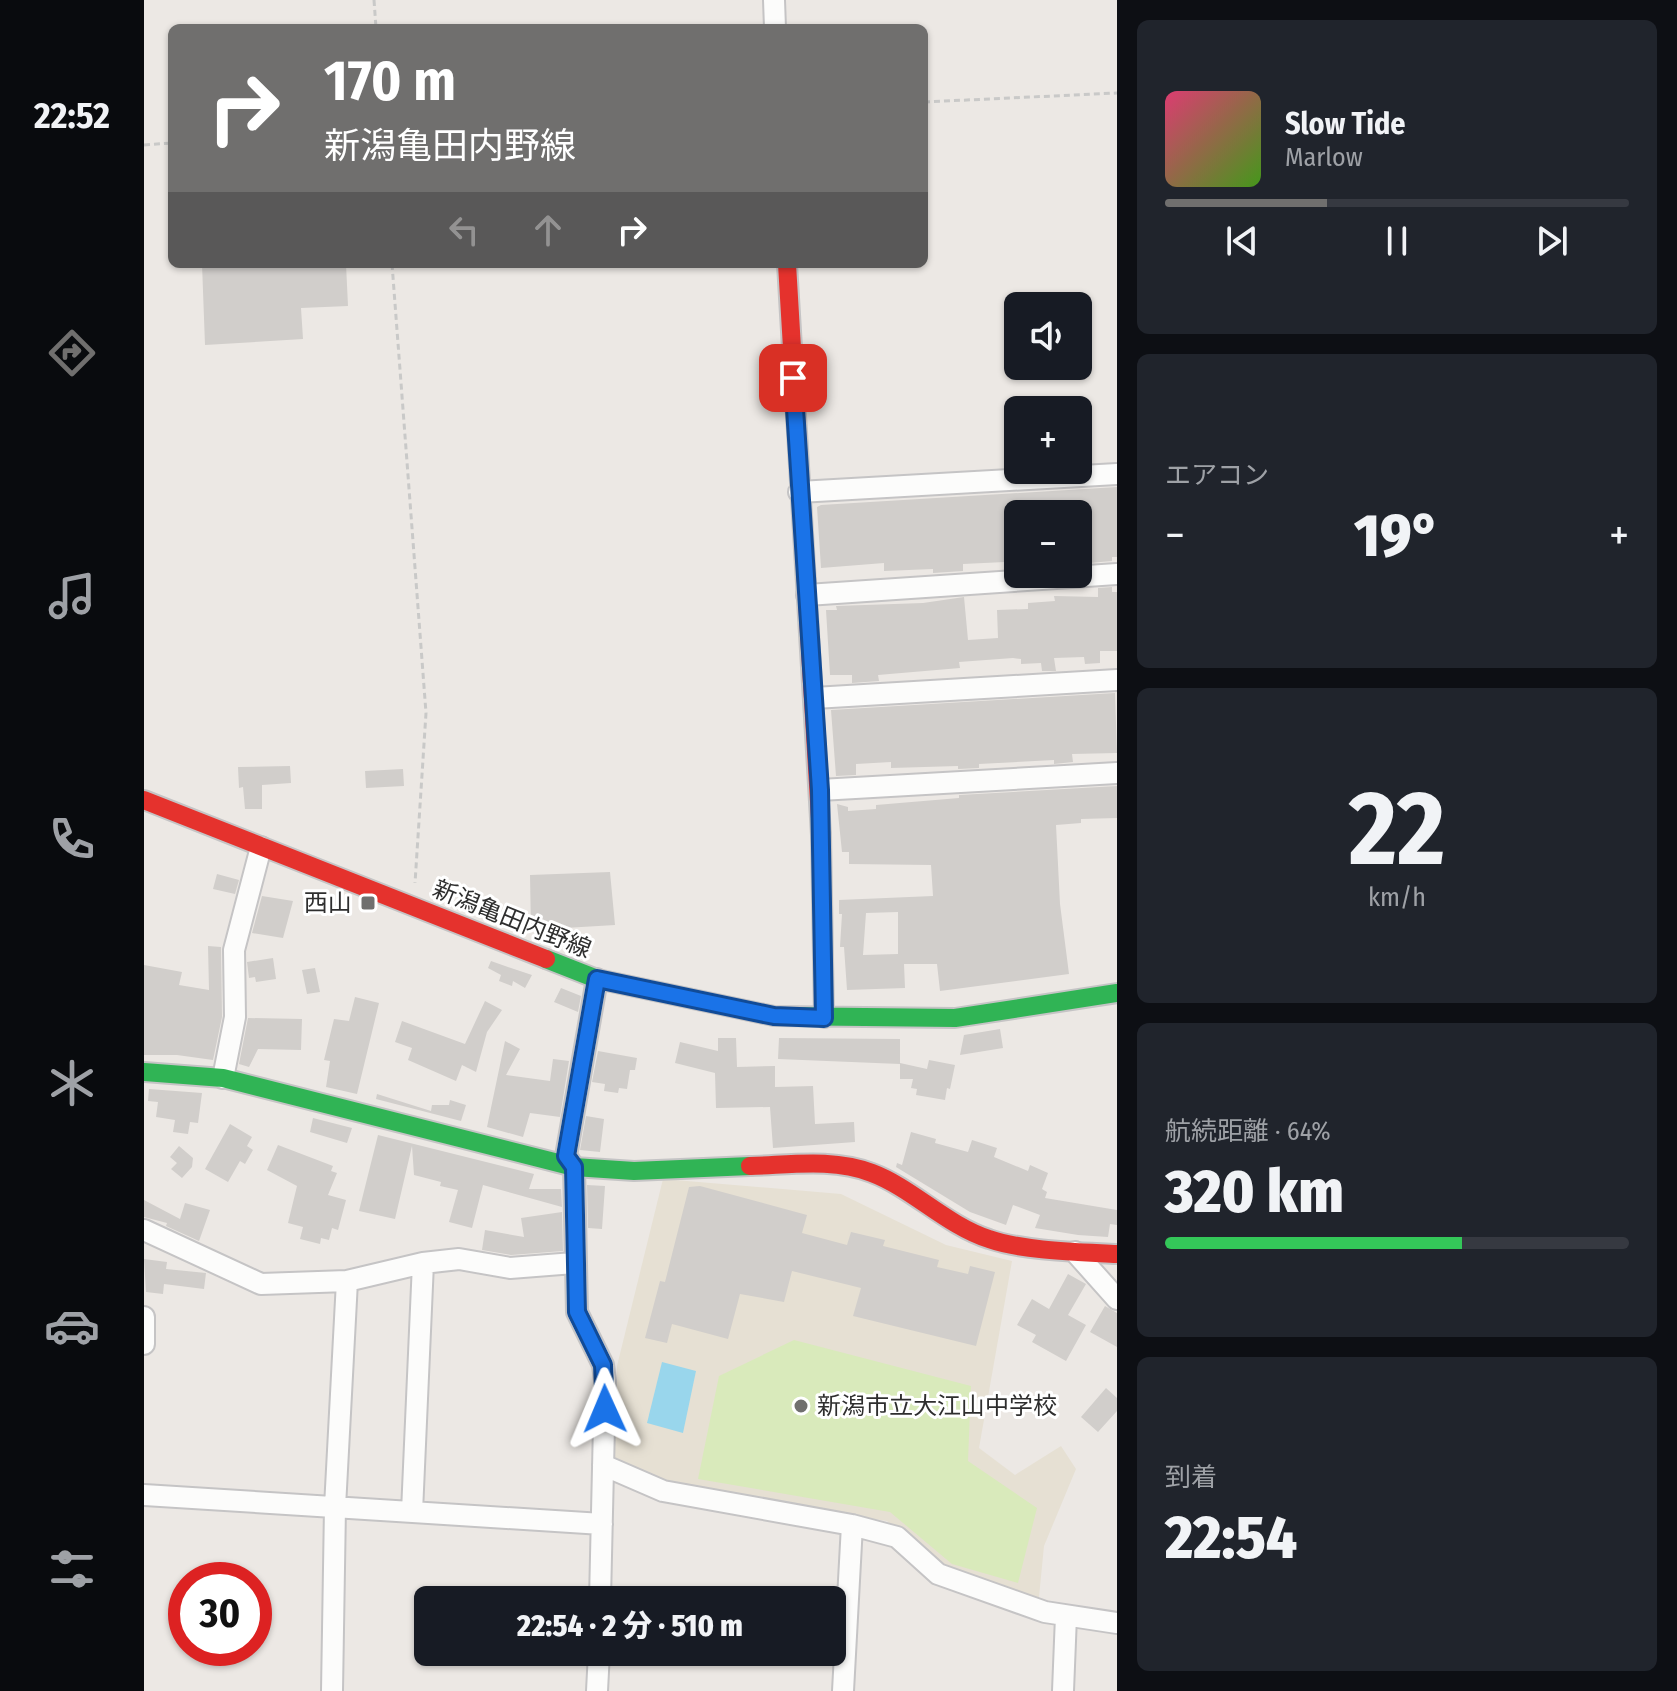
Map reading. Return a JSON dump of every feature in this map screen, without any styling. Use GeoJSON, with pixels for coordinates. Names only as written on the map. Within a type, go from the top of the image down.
{"type":"FeatureCollection","features":[{"type":"Feature","properties":{"kind":"street"},"geometry":{"type":"LineString","coordinates":[[774,0],[775,24]]}},
{"type":"Feature","properties":{"kind":"street"},"geometry":{"type":"LineString","coordinates":[[787,268],[820,790],[824,1018]]}},
{"type":"Feature","properties":{"kind":"street"},"geometry":{"type":"LineString","coordinates":[[799,492],[1117,474]]}},
{"type":"Feature","properties":{"kind":"street"},"geometry":{"type":"LineString","coordinates":[[807,595],[1117,574]]}},
{"type":"Feature","properties":{"kind":"street"},"geometry":{"type":"LineString","coordinates":[[814,698],[1117,680]]}},
{"type":"Feature","properties":{"kind":"street"},"geometry":{"type":"LineString","coordinates":[[820,790],[1117,773]]}},
{"type":"Feature","properties":{"kind":"street","name":"新潟亀田内野線"},"geometry":{"type":"LineString","coordinates":[[144,800],[597,979],[774,1016],[955,1018],[1117,993]]}},
{"type":"Feature","properties":{"kind":"street"},"geometry":{"type":"LineString","coordinates":[[223,1078],[235,1017],[234,950],[261,847]]}},
{"type":"Feature","properties":{"kind":"street"},"geometry":{"type":"LineString","coordinates":[[597,979],[566,1156],[574,1167],[577,1312],[603,1365],[600,1586]]}},
{"type":"Feature","properties":{"kind":"street"},"geometry":{"type":"LineString","coordinates":[[144,1072],[223,1078],[574,1167],[634,1171],[831,1163],[873,1173],[962,1227],[991,1240],[1075,1252],[1117,1254]]}},
{"type":"Feature","properties":{"kind":"street"},"geometry":{"type":"LineString","coordinates":[[144,1230],[261,1284],[347,1281],[423,1263],[459,1259],[510,1268],[574,1263]]}},
{"type":"Feature","properties":{"kind":"street"},"geometry":{"type":"LineString","coordinates":[[1075,1252],[1117,1299]]}},
{"type":"Feature","properties":{"kind":"street"},"geometry":{"type":"LineString","coordinates":[[412,1512],[423,1263]]}},
{"type":"Feature","properties":{"kind":"street"},"geometry":{"type":"LineString","coordinates":[[332,1691],[335,1507],[347,1281]]}},
{"type":"Feature","properties":{"kind":"street"},"geometry":{"type":"LineString","coordinates":[[144,1317],[144,1344]]}},
{"type":"Feature","properties":{"kind":"street"},"geometry":{"type":"LineString","coordinates":[[603,1465],[663,1491],[852,1525],[897,1537],[938,1574],[1066,1616],[1117,1623]]}},
{"type":"Feature","properties":{"kind":"street"},"geometry":{"type":"LineString","coordinates":[[144,1495],[602,1524]]}},
{"type":"Feature","properties":{"kind":"street"},"geometry":{"type":"LineString","coordinates":[[843,1691],[852,1525]]}},
{"type":"Feature","properties":{"kind":"street"},"geometry":{"type":"LineString","coordinates":[[1063,1691],[1066,1616]]}},
{"type":"Feature","properties":{"kind":"street"},"geometry":{"type":"LineString","coordinates":[[597,1691],[598,1666]]}},
{"type":"Feature","properties":{"kind":"path"},"geometry":{"type":"LineString","coordinates":[[374,0],[376,24]]}},
{"type":"Feature","properties":{"kind":"path"},"geometry":{"type":"LineString","coordinates":[[928,102],[1117,93]]}},
{"type":"Feature","properties":{"kind":"path"},"geometry":{"type":"LineString","coordinates":[[144,145],[168,143]]}},
{"type":"Feature","properties":{"kind":"path"},"geometry":{"type":"LineString","coordinates":[[392,268],[426,713],[413,905]]}},
{"type":"Feature","properties":{"kind":"shaded area","name":"新潟市立大江山中学校"},"geometry":{"type":"Polygon","coordinates":[[[663,1179],[841,1194],[946,1245],[1012,1261],[979,1448],[1015,1475],[1061,1446],[1076,1469],[1044,1546],[1038,1607],[934,1568],[887,1521],[649,1484],[614,1466],[617,1366],[663,1179]]]}},
{"type":"Feature","properties":{"kind":"green space"},"geometry":{"type":"Polygon","coordinates":[[[794,1340],[971,1386],[968,1461],[1037,1508],[1018,1583],[952,1564],[890,1512],[698,1479],[719,1376],[794,1340]]]}},
{"type":"Feature","properties":{"kind":"water"},"geometry":{"type":"Polygon","coordinates":[[[662,1362],[696,1371],[683,1433],[647,1423],[662,1362]]]}},
{"type":"Feature","properties":{"kind":"building"},"geometry":{"type":"Polygon","coordinates":[[[202,268],[346,268],[348,306],[301,308],[303,339],[205,345],[202,268]]]}},
{"type":"Feature","properties":{"kind":"building"},"geometry":{"type":"Polygon","coordinates":[[[1117,487],[1117,557],[1112,557],[1112,561],[1092,563],[1092,500],[1004,500],[1004,562],[963,564],[963,571],[933,573],[933,569],[884,571],[884,563],[821,568],[817,507],[1117,487]]]}},
{"type":"Feature","properties":{"kind":"building"},"geometry":{"type":"Polygon","coordinates":[[[1112,587],[1112,592],[1117,592],[1117,651],[1100,651],[1100,663],[1085,664],[1084,657],[1054,658],[1056,671],[1042,671],[1041,663],[1021,664],[1021,659],[1013,658],[959,662],[960,668],[878,675],[879,681],[852,683],[852,675],[830,675],[826,610],[837,610],[836,606],[923,603],[964,597],[968,640],[998,638],[997,610],[1028,609],[1028,603],[1055,601],[1054,596],[1098,597],[1098,588],[1112,587]]]}},
{"type":"Feature","properties":{"kind":"building"},"geometry":{"type":"Polygon","coordinates":[[[1115,693],[1117,753],[1072,754],[1073,762],[1054,764],[1054,760],[979,764],[979,768],[958,769],[958,766],[891,768],[891,762],[856,764],[856,775],[836,776],[831,710],[1115,693]]]}},
{"type":"Feature","properties":{"kind":"building"},"geometry":{"type":"Polygon","coordinates":[[[290,766],[291,783],[262,785],[262,809],[245,809],[243,787],[239,788],[238,767],[290,766]]]}},
{"type":"Feature","properties":{"kind":"building"},"geometry":{"type":"Polygon","coordinates":[[[403,769],[404,786],[366,788],[365,771],[403,769]]]}},
{"type":"Feature","properties":{"kind":"building"},"geometry":{"type":"Polygon","coordinates":[[[1117,786],[1117,818],[1081,819],[1081,823],[1056,825],[1060,904],[1069,974],[940,991],[937,964],[904,964],[905,988],[847,990],[844,947],[840,947],[842,914],[839,914],[839,900],[933,896],[931,865],[849,864],[849,852],[842,852],[837,804],[848,807],[848,811],[876,809],[876,805],[959,798],[959,795],[1117,786]],[[898,912],[866,913],[863,955],[898,954],[898,912]]]}},
{"type":"Feature","properties":{"kind":"building"},"geometry":{"type":"Polygon","coordinates":[[[610,872],[615,925],[531,930],[530,875],[610,872]]]}},
{"type":"Feature","properties":{"kind":"building"},"geometry":{"type":"Polygon","coordinates":[[[217,874],[239,880],[235,894],[213,889],[217,874]]]}},
{"type":"Feature","properties":{"kind":"building"},"geometry":{"type":"Polygon","coordinates":[[[262,896],[293,901],[283,938],[252,933],[262,896]]]}},
{"type":"Feature","properties":{"kind":"building"},"geometry":{"type":"Polygon","coordinates":[[[208,946],[221,947],[222,1017],[213,1060],[144,1055],[144,965],[182,972],[179,985],[209,990],[208,946]]]}},
{"type":"Feature","properties":{"kind":"building"},"geometry":{"type":"Polygon","coordinates":[[[273,958],[276,979],[256,982],[255,977],[249,978],[247,962],[273,958]]]}},
{"type":"Feature","properties":{"kind":"building"},"geometry":{"type":"Polygon","coordinates":[[[491,961],[532,975],[525,988],[513,981],[512,986],[499,981],[501,975],[488,968],[491,961]]]}},
{"type":"Feature","properties":{"kind":"building"},"geometry":{"type":"Polygon","coordinates":[[[315,968],[320,992],[307,994],[302,970],[315,968]]]}},
{"type":"Feature","properties":{"kind":"building"},"geometry":{"type":"Polygon","coordinates":[[[561,988],[581,996],[578,1012],[554,1002],[561,988]]]}},
{"type":"Feature","properties":{"kind":"building"},"geometry":{"type":"Polygon","coordinates":[[[355,997],[379,1003],[357,1094],[326,1087],[330,1061],[324,1060],[334,1019],[349,1021],[355,997]]]}},
{"type":"Feature","properties":{"kind":"building"},"geometry":{"type":"Polygon","coordinates":[[[485,1001],[502,1010],[487,1032],[476,1072],[462,1065],[456,1081],[408,1060],[412,1048],[395,1042],[402,1021],[465,1044],[485,1001]]]}},
{"type":"Feature","properties":{"kind":"building"},"geometry":{"type":"Polygon","coordinates":[[[248,1018],[302,1019],[301,1050],[258,1049],[249,1067],[239,1064],[248,1018]]]}},
{"type":"Feature","properties":{"kind":"building"},"geometry":{"type":"Polygon","coordinates":[[[1000,1029],[1003,1048],[960,1055],[964,1035],[1000,1029]]]}},
{"type":"Feature","properties":{"kind":"building"},"geometry":{"type":"Polygon","coordinates":[[[718,1038],[736,1038],[737,1067],[775,1066],[775,1087],[813,1086],[815,1124],[854,1122],[855,1142],[773,1148],[770,1107],[716,1108],[715,1073],[675,1063],[680,1042],[718,1051],[718,1038]]]}},
{"type":"Feature","properties":{"kind":"building"},"geometry":{"type":"Polygon","coordinates":[[[779,1038],[900,1039],[900,1063],[927,1069],[929,1060],[955,1065],[950,1089],[947,1088],[945,1100],[916,1095],[917,1089],[911,1088],[913,1079],[900,1079],[900,1064],[778,1059],[779,1038]]]}},
{"type":"Feature","properties":{"kind":"building"},"geometry":{"type":"Polygon","coordinates":[[[505,1041],[520,1049],[506,1075],[550,1081],[553,1059],[569,1061],[560,1117],[530,1113],[523,1137],[487,1127],[505,1041]]]}},
{"type":"Feature","properties":{"kind":"building"},"geometry":{"type":"Polygon","coordinates":[[[598,1051],[637,1058],[635,1070],[630,1070],[627,1089],[619,1088],[618,1093],[604,1091],[605,1084],[592,1082],[598,1051]]]}},
{"type":"Feature","properties":{"kind":"building"},"geometry":{"type":"Polygon","coordinates":[[[149,1089],[202,1093],[198,1123],[190,1122],[188,1134],[173,1132],[175,1120],[156,1117],[158,1102],[148,1101],[149,1089]]]}},
{"type":"Feature","properties":{"kind":"building"},"geometry":{"type":"Polygon","coordinates":[[[377,1094],[431,1111],[432,1105],[449,1105],[450,1100],[466,1105],[461,1121],[376,1099],[377,1094]]]}},
{"type":"Feature","properties":{"kind":"building"},"geometry":{"type":"Polygon","coordinates":[[[586,1116],[604,1119],[600,1152],[580,1150],[586,1116]]]}},
{"type":"Feature","properties":{"kind":"building"},"geometry":{"type":"Polygon","coordinates":[[[313,1118],[352,1128],[347,1143],[310,1132],[313,1118]]]}},
{"type":"Feature","properties":{"kind":"building"},"geometry":{"type":"Polygon","coordinates":[[[230,1124],[252,1137],[247,1146],[253,1150],[245,1164],[240,1161],[228,1182],[205,1169],[230,1124]]]}},
{"type":"Feature","properties":{"kind":"building"},"geometry":{"type":"Polygon","coordinates":[[[911,1132],[936,1139],[935,1143],[968,1152],[972,1140],[997,1148],[994,1157],[1028,1171],[1030,1165],[1048,1173],[1042,1189],[1047,1192],[1045,1198],[1117,1210],[1117,1225],[1110,1224],[1108,1237],[1078,1235],[1035,1228],[1040,1215],[1013,1205],[1006,1225],[970,1212],[896,1167],[897,1163],[902,1165],[911,1132]]]}},
{"type":"Feature","properties":{"kind":"building"},"geometry":{"type":"Polygon","coordinates":[[[378,1135],[534,1174],[529,1189],[561,1189],[562,1207],[483,1185],[472,1228],[449,1222],[458,1190],[414,1175],[412,1146],[395,1219],[359,1211],[378,1135]]]}},
{"type":"Feature","properties":{"kind":"building"},"geometry":{"type":"Polygon","coordinates":[[[278,1145],[333,1166],[331,1171],[337,1173],[328,1195],[346,1200],[338,1230],[332,1228],[329,1240],[321,1238],[320,1244],[300,1239],[303,1227],[288,1223],[297,1186],[267,1170],[278,1145]]]}},
{"type":"Feature","properties":{"kind":"building"},"geometry":{"type":"Polygon","coordinates":[[[179,1146],[193,1158],[192,1167],[182,1178],[171,1169],[177,1163],[170,1157],[179,1146]]]}},
{"type":"Feature","properties":{"kind":"building"},"geometry":{"type":"Polygon","coordinates":[[[587,1185],[605,1186],[602,1229],[588,1228],[587,1185]]]}},
{"type":"Feature","properties":{"kind":"building"},"geometry":{"type":"Polygon","coordinates":[[[700,1186],[807,1215],[802,1233],[847,1245],[851,1232],[885,1240],[883,1246],[939,1260],[937,1267],[968,1274],[970,1266],[995,1272],[976,1346],[853,1316],[861,1288],[792,1271],[784,1302],[740,1294],[728,1339],[672,1324],[667,1343],[645,1338],[660,1281],[665,1282],[689,1187],[700,1186]]]}},
{"type":"Feature","properties":{"kind":"building"},"geometry":{"type":"Polygon","coordinates":[[[144,1200],[180,1219],[185,1203],[210,1210],[199,1241],[166,1226],[167,1223],[144,1217],[144,1200]]]}},
{"type":"Feature","properties":{"kind":"building"},"geometry":{"type":"Polygon","coordinates":[[[562,1212],[563,1251],[511,1255],[482,1250],[485,1230],[524,1237],[521,1218],[562,1212]]]}},
{"type":"Feature","properties":{"kind":"building"},"geometry":{"type":"Polygon","coordinates":[[[144,1259],[167,1262],[166,1269],[206,1273],[204,1289],[164,1284],[163,1294],[146,1292],[144,1259]]]}},
{"type":"Feature","properties":{"kind":"building"},"geometry":{"type":"Polygon","coordinates":[[[1068,1274],[1086,1284],[1068,1315],[1086,1325],[1066,1361],[1032,1342],[1036,1335],[1017,1325],[1032,1299],[1049,1309],[1068,1274]]]}},
{"type":"Feature","properties":{"kind":"building"},"geometry":{"type":"Polygon","coordinates":[[[1105,1306],[1117,1313],[1117,1347],[1090,1332],[1105,1306]]]}},
{"type":"Feature","properties":{"kind":"building"},"geometry":{"type":"Polygon","coordinates":[[[1106,1388],[1117,1398],[1117,1411],[1098,1432],[1081,1417],[1106,1388]]]}},
{"type":"Feature","properties":{"kind":"traffic: fast"},"geometry":{"type":"LineString","coordinates":[[821,835],[824,1018]]}},
{"type":"Feature","properties":{"kind":"traffic: fast"},"geometry":{"type":"LineString","coordinates":[[546,959],[597,979],[774,1016],[955,1018],[1117,993]]}},
{"type":"Feature","properties":{"kind":"traffic: fast"},"geometry":{"type":"LineString","coordinates":[[144,1072],[223,1078],[574,1167],[634,1171],[750,1166]]}},
{"type":"Feature","properties":{"kind":"traffic: jam"},"geometry":{"type":"LineString","coordinates":[[787,268],[821,835]]}},
{"type":"Feature","properties":{"kind":"traffic: jam"},"geometry":{"type":"LineString","coordinates":[[144,800],[546,959]]}},
{"type":"Feature","properties":{"kind":"traffic: jam"},"geometry":{"type":"LineString","coordinates":[[750,1166],[811,1164],[857,1168],[887,1180],[958,1225],[989,1239],[1069,1252],[1117,1254]]}},
{"type":"Feature","properties":{"kind":"place","name":"西山"},"geometry":{"type":"Point","coordinates":[368,903]}},
{"type":"Feature","properties":{"kind":"place","name":"新潟市立大江山中学校"},"geometry":{"type":"Point","coordinates":[801,1406]}},
{"type":"Feature","properties":{"kind":"route"},"geometry":{"type":"LineString","coordinates":[[605,1409],[603,1365],[577,1312],[574,1167],[566,1156],[597,979],[774,1016],[824,1018],[820,790],[793,378]]}}]}
